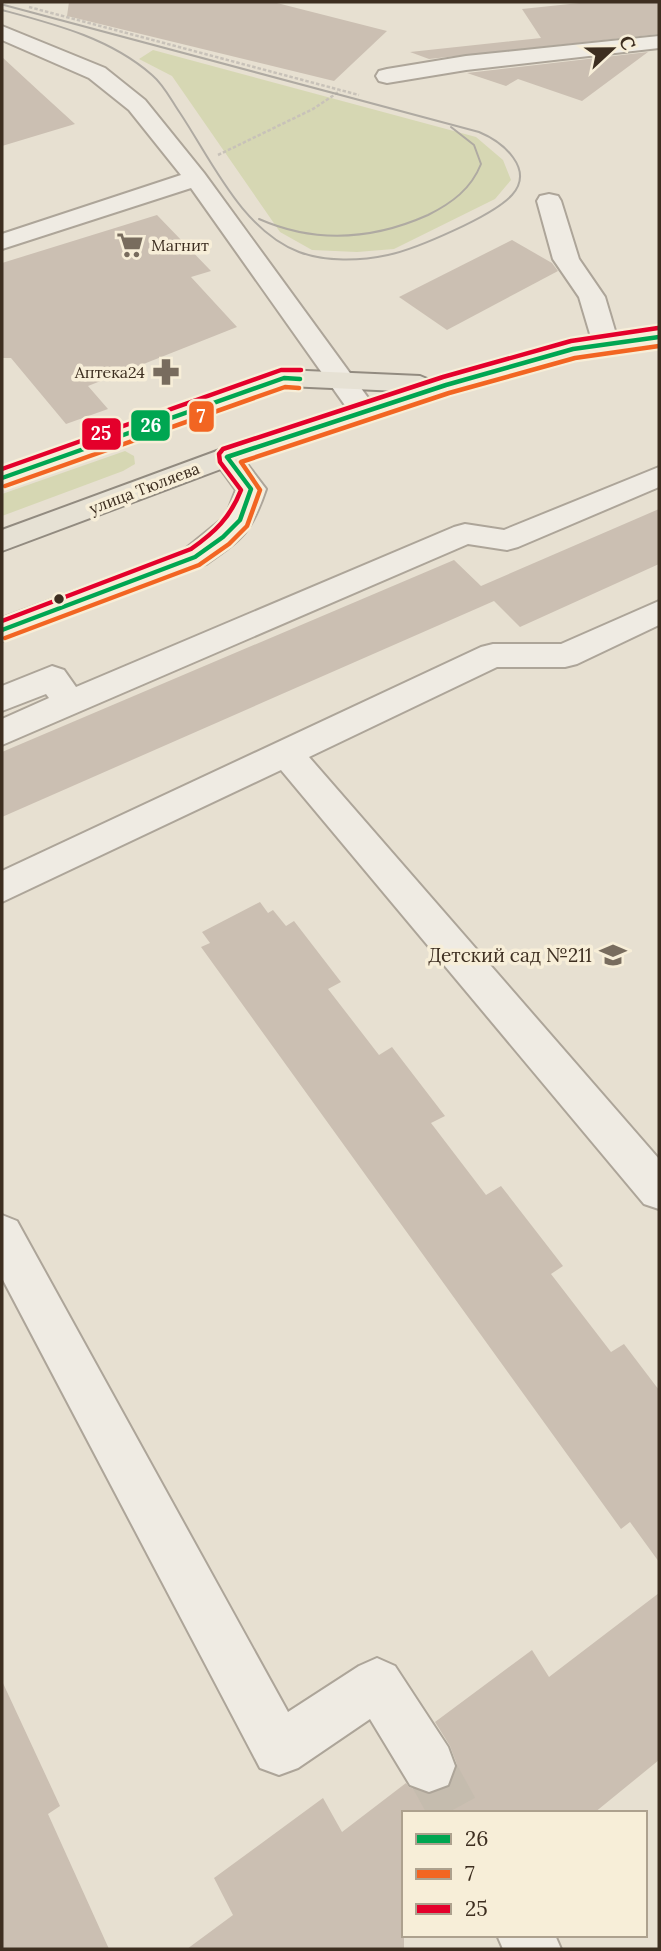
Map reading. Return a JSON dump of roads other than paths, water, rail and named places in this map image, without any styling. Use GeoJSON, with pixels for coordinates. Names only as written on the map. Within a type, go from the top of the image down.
{"type":"FeatureCollection","features":[{"type":"Feature","properties":{"kind":"main road","name":"улица Тюляева"},"geometry":{"type":"LineString","coordinates":[[2,541],[227,457],[446,385],[573,349],[656,333]]}},
{"type":"Feature","properties":{"kind":"main road"},"geometry":{"type":"LineString","coordinates":[[2,478],[284,378],[446,385]]}},
{"type":"Feature","properties":{"kind":"main road"},"geometry":{"type":"LineString","coordinates":[[187,412],[227,457]]}},
{"type":"Feature","properties":{"kind":"street"},"geometry":{"type":"LineString","coordinates":[[4,34],[97,73],[137,106],[196,178],[364,412]]}},
{"type":"Feature","properties":{"kind":"street"},"geometry":{"type":"LineString","coordinates":[[387,76],[466,63],[659,42]]}},
{"type":"Feature","properties":{"kind":"street"},"geometry":{"type":"LineString","coordinates":[[2,242],[196,178]]}},
{"type":"Feature","properties":{"kind":"street"},"geometry":{"type":"LineString","coordinates":[[549,201],[566,259],[592,297],[606,344]]}},
{"type":"Feature","properties":{"kind":"street"},"geometry":{"type":"LineString","coordinates":[[2,630],[195,557],[223,537],[240,520],[251,489],[227,457]]}},
{"type":"Feature","properties":{"kind":"street"},"geometry":{"type":"LineString","coordinates":[[2,733],[465,534],[507,540],[659,476]]}},
{"type":"Feature","properties":{"kind":"street"},"geometry":{"type":"LineString","coordinates":[[2,887],[494,655],[565,656],[659,612]]}},
{"type":"Feature","properties":{"kind":"street"},"geometry":{"type":"LineString","coordinates":[[2,699],[52,678],[70,703]]}},
{"type":"Feature","properties":{"kind":"street"},"geometry":{"type":"LineString","coordinates":[[286,752],[659,1190]]}},
{"type":"Feature","properties":{"kind":"street"},"geometry":{"type":"LineString","coordinates":[[2,1235],[279,1749],[377,1684],[429,1766]]}},
{"type":"Feature","properties":{"kind":"tunnel"},"geometry":{"type":"LineString","coordinates":[[429,1766],[454,1811]]}},
{"type":"Feature","properties":{"kind":"tram line"},"geometry":{"type":"LineString","coordinates":[[2,10],[61,27],[100,42],[136,62],[152,75],[167,93],[245,211],[279,242],[299,252],[320,258],[343,260],[401,252],[453,231],[489,212],[512,195],[518,185],[520,176],[513,158],[498,142],[479,132],[4,5]]}},
{"type":"Feature","properties":{"kind":"tram line"},"geometry":{"type":"LineString","coordinates":[[259,219],[302,232],[344,236],[386,230],[428,215],[460,194],[472,181],[481,164],[474,145],[451,127]]}},
{"type":"Feature","properties":{"kind":"place","name":"Магнит"},"geometry":{"type":"Point","coordinates":[130,245]}},
{"type":"Feature","properties":{"kind":"place","name":"Аптека24"},"geometry":{"type":"Point","coordinates":[166,372]}},
{"type":"Feature","properties":{"kind":"place","name":"Детский сад №211"},"geometry":{"type":"Point","coordinates":[613,955]}}]}
